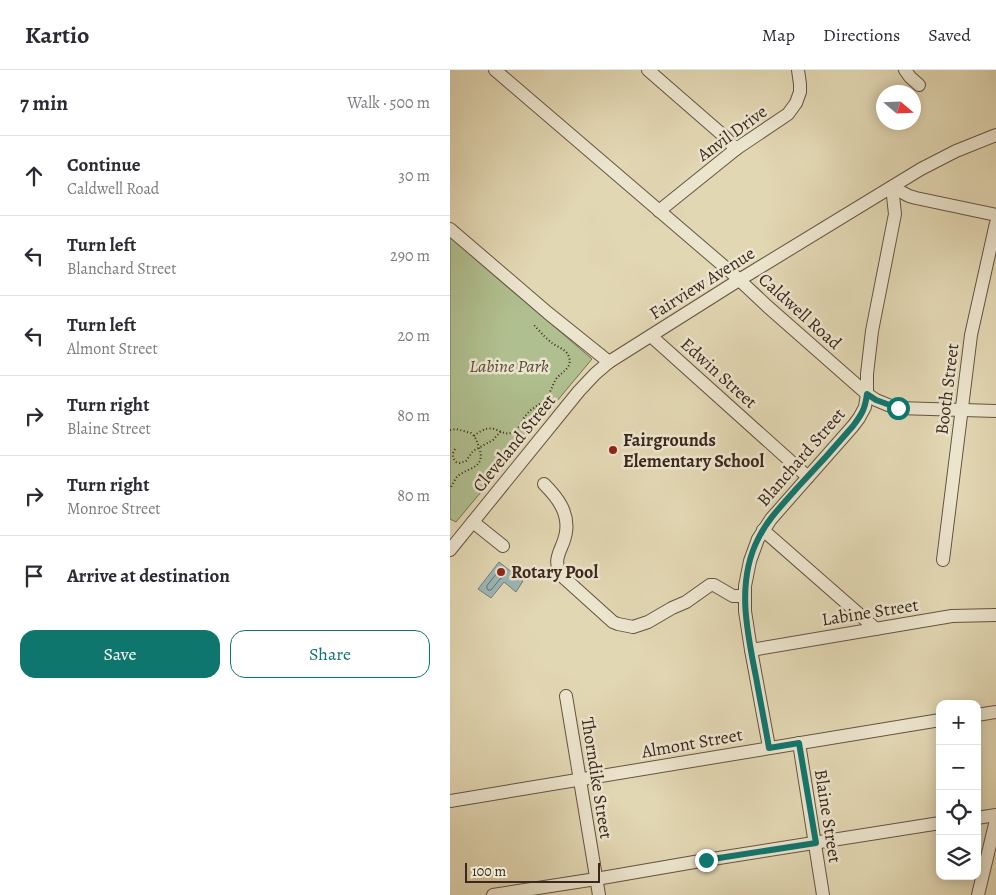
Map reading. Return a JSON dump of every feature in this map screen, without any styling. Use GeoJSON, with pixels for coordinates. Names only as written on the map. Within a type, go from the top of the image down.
{"type":"FeatureCollection","features":[{"type":"Feature","properties":{"kind":"street","name":"Caldwell Road"},"geometry":{"type":"LineString","coordinates":[[495,70],[739,280],[867,394],[876,400],[898,408],[996,411]]}},
{"type":"Feature","properties":{"kind":"street"},"geometry":{"type":"LineString","coordinates":[[648,70],[725,137],[736,149]]}},
{"type":"Feature","properties":{"kind":"street","name":"Anvil Drive"},"geometry":{"type":"LineString","coordinates":[[659,211],[736,149],[785,117],[791,111],[800,92],[798,70]]}},
{"type":"Feature","properties":{"kind":"street"},"geometry":{"type":"LineString","coordinates":[[905,70],[920,85]]}},
{"type":"Feature","properties":{"kind":"street","name":"Fairview Avenue"},"geometry":{"type":"LineString","coordinates":[[609,362],[937,159],[996,135]]}},
{"type":"Feature","properties":{"kind":"street"},"geometry":{"type":"LineString","coordinates":[[892,187],[916,198],[996,215]]}},
{"type":"Feature","properties":{"kind":"street","name":"Blanchard Street"},"geometry":{"type":"LineString","coordinates":[[769,748],[745,611],[747,575],[750,561],[763,530],[784,502],[847,434],[860,418],[865,407],[872,331],[895,214],[892,187]]}},
{"type":"Feature","properties":{"kind":"street","name":"Booth Street"},"geometry":{"type":"LineString","coordinates":[[943,560],[971,336],[996,223]]}},
{"type":"Feature","properties":{"kind":"street"},"geometry":{"type":"LineString","coordinates":[[450,229],[548,314],[609,362]]}},
{"type":"Feature","properties":{"kind":"street","name":"Edwin Street"},"geometry":{"type":"LineString","coordinates":[[651,336],[808,477]]}},
{"type":"Feature","properties":{"kind":"street","name":"Cleveland Street"},"geometry":{"type":"LineString","coordinates":[[450,550],[579,391],[609,362]]}},
{"type":"Feature","properties":{"kind":"street"},"geometry":{"type":"LineString","coordinates":[[544,484],[556,496],[566,517],[566,533],[557,560],[557,566],[562,576],[618,624],[633,627],[641,625],[686,602],[710,585],[714,585],[733,596],[745,596]]}},
{"type":"Feature","properties":{"kind":"street"},"geometry":{"type":"LineString","coordinates":[[473,522],[503,546]]}},
{"type":"Feature","properties":{"kind":"street"},"geometry":{"type":"LineString","coordinates":[[763,530],[876,629]]}},
{"type":"Feature","properties":{"kind":"street","name":"Labine Street"},"geometry":{"type":"LineString","coordinates":[[751,650],[952,616],[996,614]]}},
{"type":"Feature","properties":{"kind":"street","name":"Thorndike Street"},"geometry":{"type":"LineString","coordinates":[[566,696],[598,895]]}},
{"type":"Feature","properties":{"kind":"street"},"geometry":{"type":"LineString","coordinates":[[981,714],[996,712]]}},
{"type":"Feature","properties":{"kind":"street","name":"Almont Street"},"geometry":{"type":"LineString","coordinates":[[450,801],[936,721]]}},
{"type":"Feature","properties":{"kind":"street","name":"Blaine Street"},"geometry":{"type":"LineString","coordinates":[[799,743],[823,895]]}},
{"type":"Feature","properties":{"kind":"street"},"geometry":{"type":"LineString","coordinates":[[981,817],[996,815]]}},
{"type":"Feature","properties":{"kind":"street"},"geometry":{"type":"LineString","coordinates":[[978,895],[996,820]]}},
{"type":"Feature","properties":{"kind":"street"},"geometry":{"type":"LineString","coordinates":[[493,895],[936,825]]}},
{"type":"Feature","properties":{"kind":"path"},"geometry":{"type":"LineString","coordinates":[[474,436],[489,428],[494,428],[508,434],[516,431],[527,413],[545,400],[555,380],[566,369],[570,361],[567,354],[533,324]]}},
{"type":"Feature","properties":{"kind":"path"},"geometry":{"type":"LineString","coordinates":[[450,430],[456,429],[469,432],[474,436],[481,455],[476,466],[457,477],[450,488]]}},
{"type":"Feature","properties":{"kind":"path"},"geometry":{"type":"LineString","coordinates":[[455,449],[452,456],[456,462],[466,461],[473,451],[493,440],[501,431]]}},
{"type":"Feature","properties":{"kind":"green space","name":"Labine Park"},"geometry":{"type":"Polygon","coordinates":[[[450,237],[592,359],[456,522],[450,519],[450,237]]]}},
{"type":"Feature","properties":{"kind":"water","name":"Rotary Pool"},"geometry":{"type":"Polygon","coordinates":[[[499,562],[523,581],[516,592],[504,582],[491,598],[478,589],[499,562]]]}},
{"type":"Feature","properties":{"kind":"place","name":"Fairgrounds Elementary School"},"geometry":{"type":"Point","coordinates":[613,450]}},
{"type":"Feature","properties":{"kind":"place","name":"Rotary Pool"},"geometry":{"type":"Point","coordinates":[501,572]}},
{"type":"Feature","properties":{"kind":"route"},"geometry":{"type":"LineString","coordinates":[[706,860],[816,843],[799,743],[769,748],[745,611],[747,575],[753,550],[763,530],[784,502],[860,418],[865,407],[867,394],[876,400],[898,408]]}}]}
